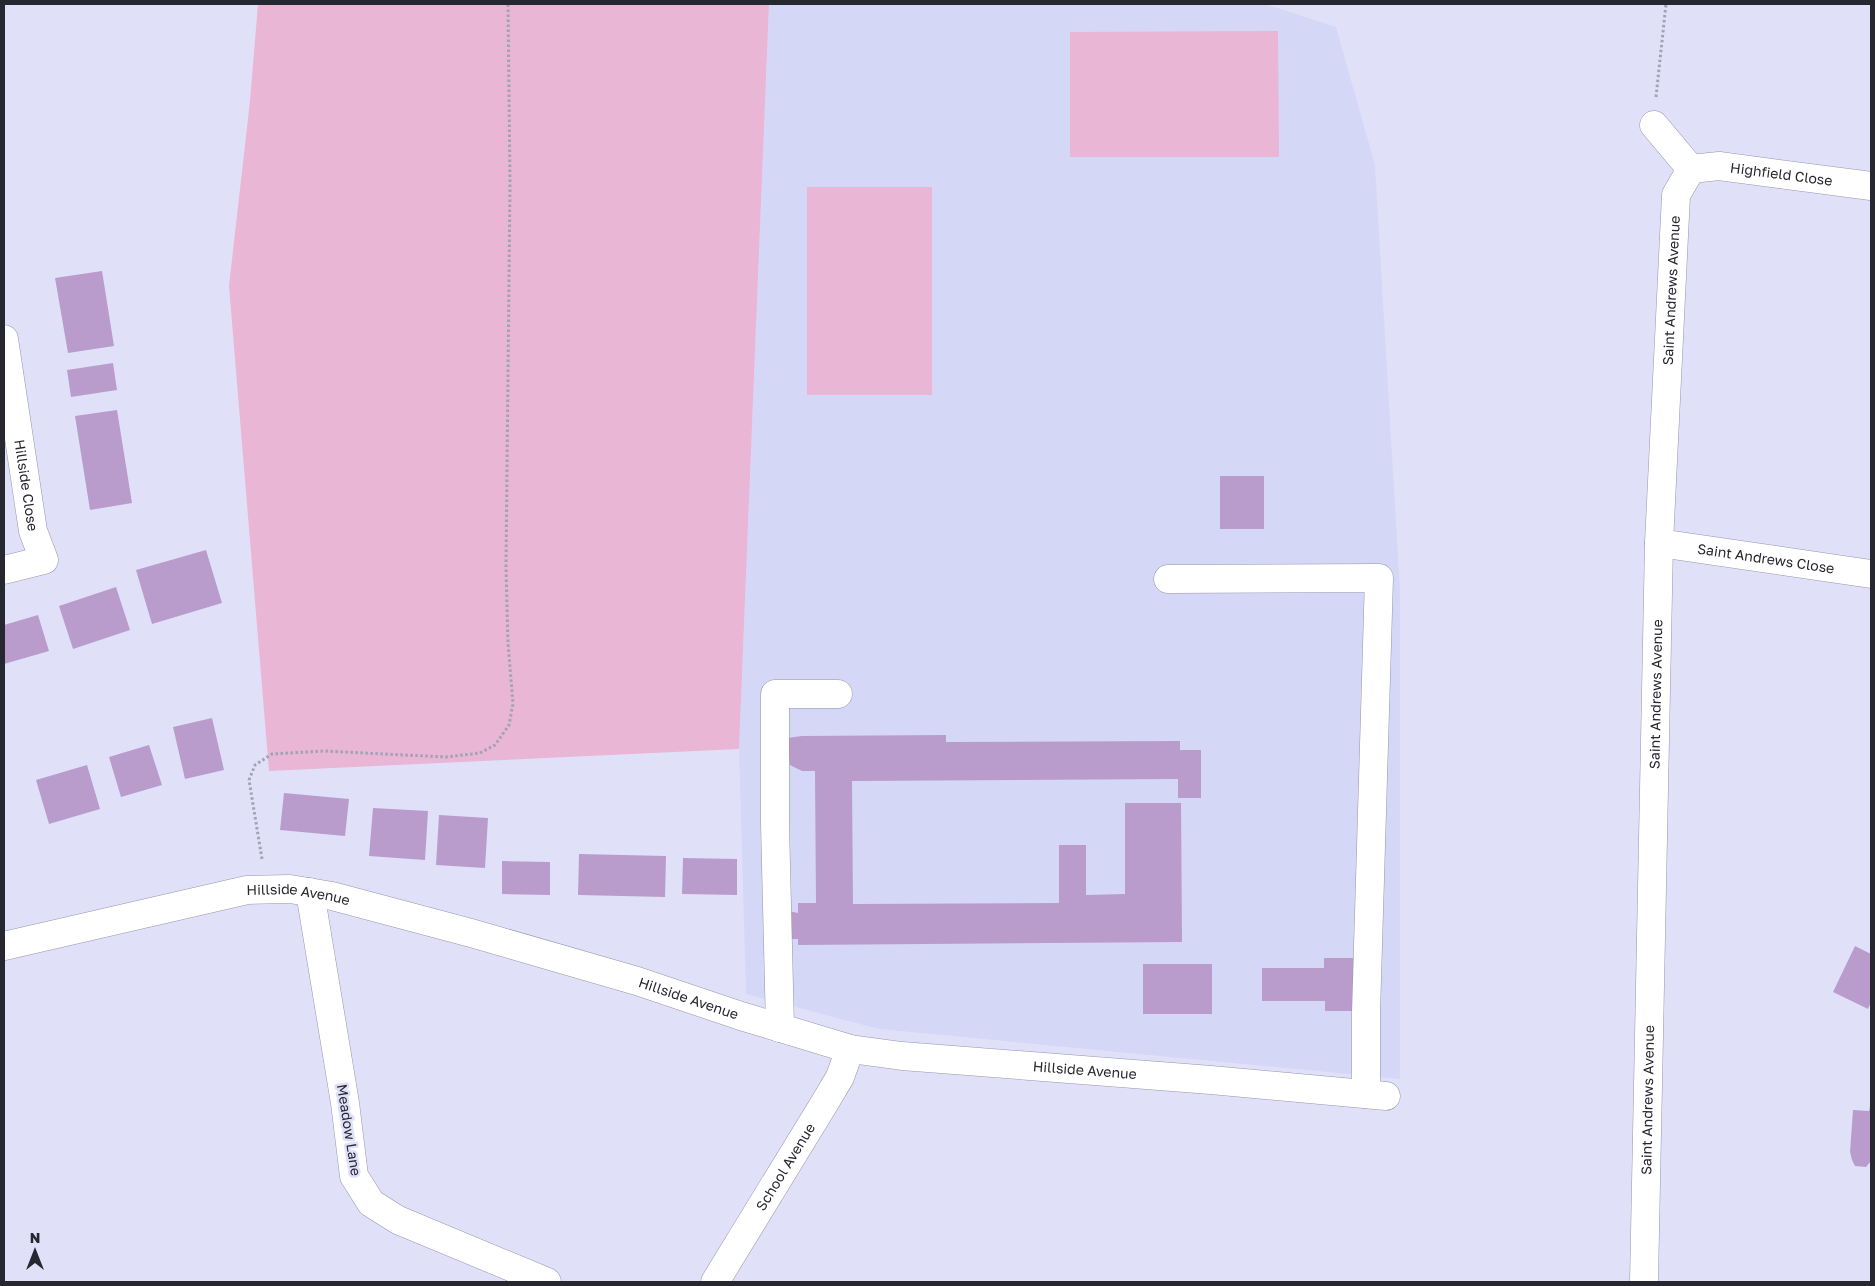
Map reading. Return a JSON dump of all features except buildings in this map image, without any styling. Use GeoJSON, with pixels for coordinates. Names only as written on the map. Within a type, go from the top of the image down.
{"type":"FeatureCollection","features":[{"type":"Feature","properties":{"kind":"street"},"geometry":{"type":"LineString","coordinates":[[1654,125],[1691,169]]}},
{"type":"Feature","properties":{"kind":"street","name":"Highfield Close"},"geometry":{"type":"LineString","coordinates":[[1691,169],[1719,166],[1871,186]]}},
{"type":"Feature","properties":{"kind":"street","name":"Saint Andrews Avenue"},"geometry":{"type":"LineString","coordinates":[[1644,1282],[1659,543],[1676,195],[1691,169]]}},
{"type":"Feature","properties":{"kind":"street","name":"Hillside Close"},"geometry":{"type":"LineString","coordinates":[[4,339],[33,532],[44,560],[4,570]]}},
{"type":"Feature","properties":{"kind":"street","name":"Saint Andrews Close"},"geometry":{"type":"LineString","coordinates":[[1659,543],[1871,574]]}},
{"type":"Feature","properties":{"kind":"street","name":"Hillside Avenue"},"geometry":{"type":"LineString","coordinates":[[4,946],[247,890],[264,888],[290,889],[332,896],[471,933],[610,973],[850,1049],[912,1057],[1376,1095],[1366,1013],[1379,578],[1168,580]]}},
{"type":"Feature","properties":{"kind":"street"},"geometry":{"type":"LineString","coordinates":[[780,1028],[774,824],[774,694],[838,694]]}},
{"type":"Feature","properties":{"kind":"street","name":"Meadow Lane"},"geometry":{"type":"LineString","coordinates":[[310,892],[345,1103],[354,1176],[371,1203],[398,1220],[546,1282]]}},
{"type":"Feature","properties":{"kind":"street","name":"School Avenue"},"geometry":{"type":"LineString","coordinates":[[715,1282],[840,1077],[850,1049]]}},
{"type":"Feature","properties":{"kind":"path"},"geometry":{"type":"LineString","coordinates":[[264,888],[249,780],[255,765],[272,754],[323,751],[446,757],[480,754],[495,745],[509,725],[514,704],[508,643],[506,567],[510,202],[508,4]]}},
{"type":"Feature","properties":{"kind":"path"},"geometry":{"type":"LineString","coordinates":[[1654,125],[1666,4]]}},
{"type":"Feature","properties":{"kind":"shaded area"},"geometry":{"type":"Polygon","coordinates":[[[258,4],[769,4],[739,749],[269,771],[229,286],[250,101],[258,4]]]}},
{"type":"Feature","properties":{"kind":"shaded area"},"geometry":{"type":"Polygon","coordinates":[[[769,4],[1265,4],[1336,27],[1375,165],[1400,590],[1400,1079],[879,1029],[746,994],[739,749],[769,4]]]}},
{"type":"Feature","properties":{"kind":"shaded area"},"geometry":{"type":"Polygon","coordinates":[[[1278,31],[1279,157],[1070,157],[1070,32],[1278,31]]]}},
{"type":"Feature","properties":{"kind":"shaded area"},"geometry":{"type":"Polygon","coordinates":[[[807,187],[932,187],[932,395],[807,395],[807,187]]]}}]}
